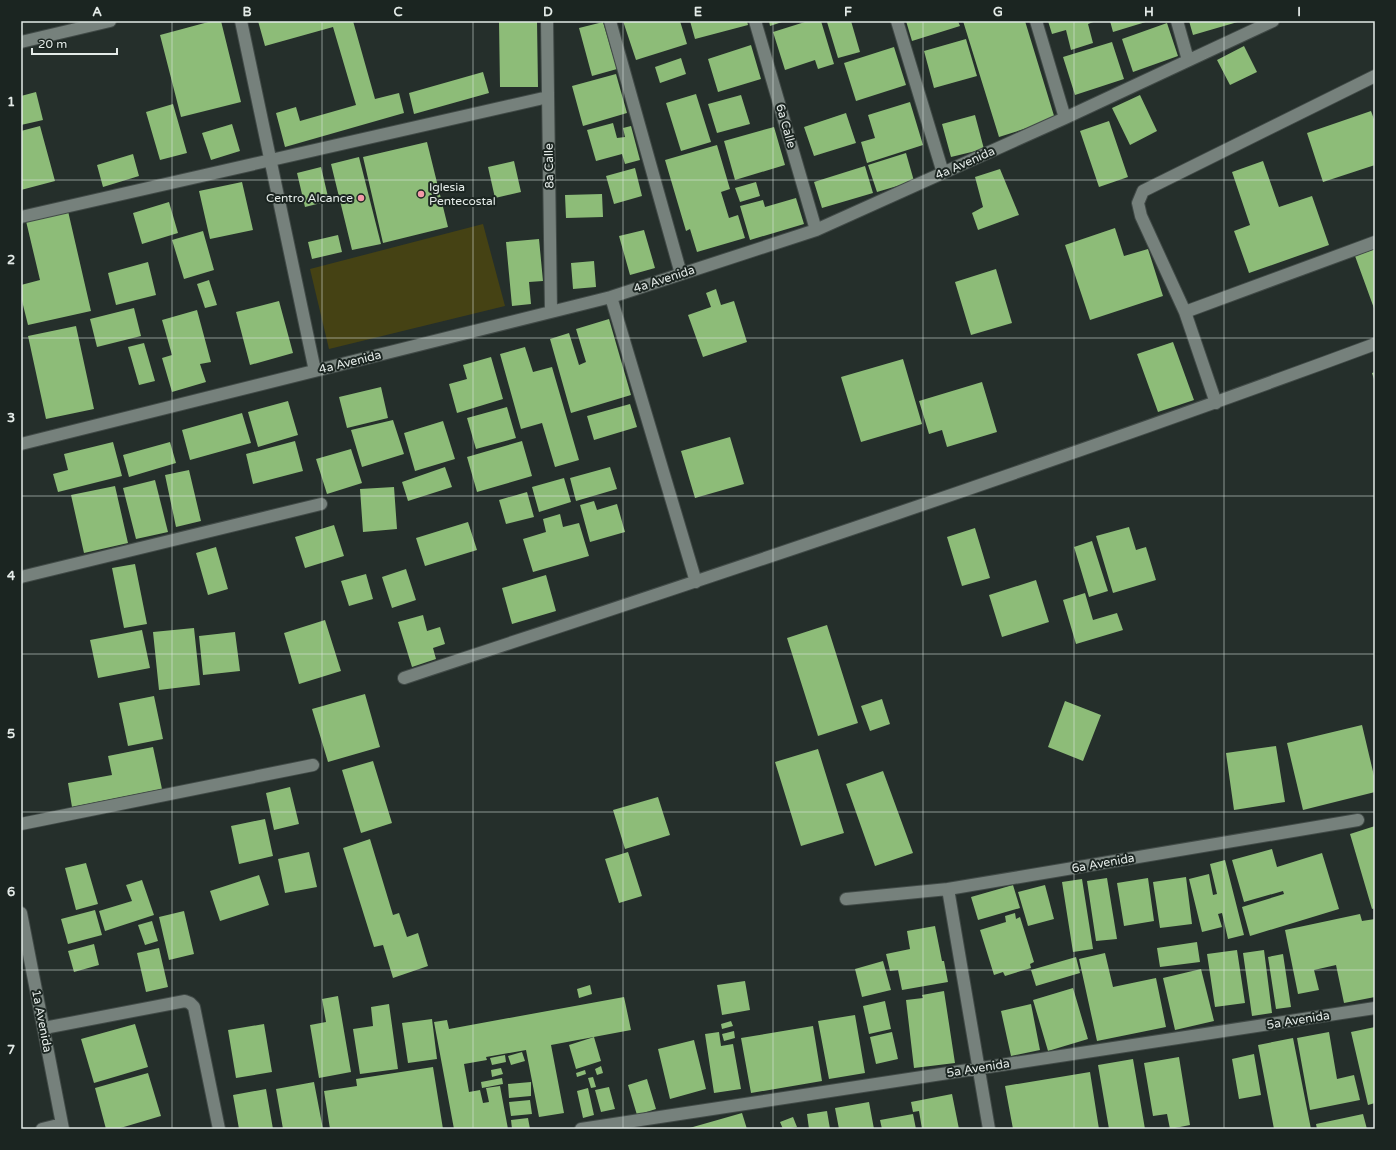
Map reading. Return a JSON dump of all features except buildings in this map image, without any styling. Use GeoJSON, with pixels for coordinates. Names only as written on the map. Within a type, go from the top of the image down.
{"type":"FeatureCollection","features":[{"type":"Feature","properties":{"kind":"street"},"geometry":{"type":"LineString","coordinates":[[21,42],[110,21]]}},
{"type":"Feature","properties":{"kind":"street"},"geometry":{"type":"LineString","coordinates":[[241,21],[315,371]]}},
{"type":"Feature","properties":{"kind":"street","name":"8a Calle"},"geometry":{"type":"LineString","coordinates":[[547,21],[551,311]]}},
{"type":"Feature","properties":{"kind":"street"},"geometry":{"type":"LineString","coordinates":[[610,21],[681,274]]}},
{"type":"Feature","properties":{"kind":"street","name":"6a Calle"},"geometry":{"type":"LineString","coordinates":[[755,21],[816,230]]}},
{"type":"Feature","properties":{"kind":"street"},"geometry":{"type":"LineString","coordinates":[[896,21],[943,173]]}},
{"type":"Feature","properties":{"kind":"street"},"geometry":{"type":"LineString","coordinates":[[1036,21],[1065,118]]}},
{"type":"Feature","properties":{"kind":"street"},"geometry":{"type":"LineString","coordinates":[[1177,21],[1188,60]]}},
{"type":"Feature","properties":{"kind":"street","name":"4a Avenida"},"geometry":{"type":"LineString","coordinates":[[21,444],[611,297],[816,230],[1065,118],[1274,21]]}},
{"type":"Feature","properties":{"kind":"street"},"geometry":{"type":"LineString","coordinates":[[1216,403],[1185,312],[1141,216],[1138,203],[1144,190],[1375,76]]}},
{"type":"Feature","properties":{"kind":"street"},"geometry":{"type":"LineString","coordinates":[[21,217],[548,97]]}},
{"type":"Feature","properties":{"kind":"street"},"geometry":{"type":"LineString","coordinates":[[1185,312],[1375,242]]}},
{"type":"Feature","properties":{"kind":"street"},"geometry":{"type":"LineString","coordinates":[[611,297],[696,582]]}},
{"type":"Feature","properties":{"kind":"street"},"geometry":{"type":"LineString","coordinates":[[404,678],[696,582],[1216,403],[1375,344]]}},
{"type":"Feature","properties":{"kind":"street"},"geometry":{"type":"LineString","coordinates":[[21,577],[321,504]]}},
{"type":"Feature","properties":{"kind":"street"},"geometry":{"type":"LineString","coordinates":[[21,824],[313,765]]}},
{"type":"Feature","properties":{"kind":"street","name":"6a Avenida"},"geometry":{"type":"LineString","coordinates":[[846,899],[948,889],[1358,820]]}},
{"type":"Feature","properties":{"kind":"street"},"geometry":{"type":"LineString","coordinates":[[948,889],[989,1129]]}},
{"type":"Feature","properties":{"kind":"street","name":"1a Avenida"},"geometry":{"type":"LineString","coordinates":[[21,913],[62,1127]]}},
{"type":"Feature","properties":{"kind":"street"},"geometry":{"type":"LineString","coordinates":[[44,1028],[185,1001],[190,1003],[194,1007],[219,1129]]}},
{"type":"Feature","properties":{"kind":"street","name":"5a Avenida"},"geometry":{"type":"LineString","coordinates":[[580,1129],[1375,1008]]}},
{"type":"Feature","properties":{"kind":"street"},"geometry":{"type":"LineString","coordinates":[[42,1129],[62,1127]]}},
{"type":"Feature","properties":{"kind":"shaded area"},"geometry":{"type":"Polygon","coordinates":[[[483,224],[505,306],[329,349],[310,269],[483,224]]]}},
{"type":"Feature","properties":{"kind":"place","name":"Iglesia Pentecostal"},"geometry":{"type":"Point","coordinates":[421,194]}},
{"type":"Feature","properties":{"kind":"place","name":"Centro Alcance"},"geometry":{"type":"Point","coordinates":[361,198]}}]}
